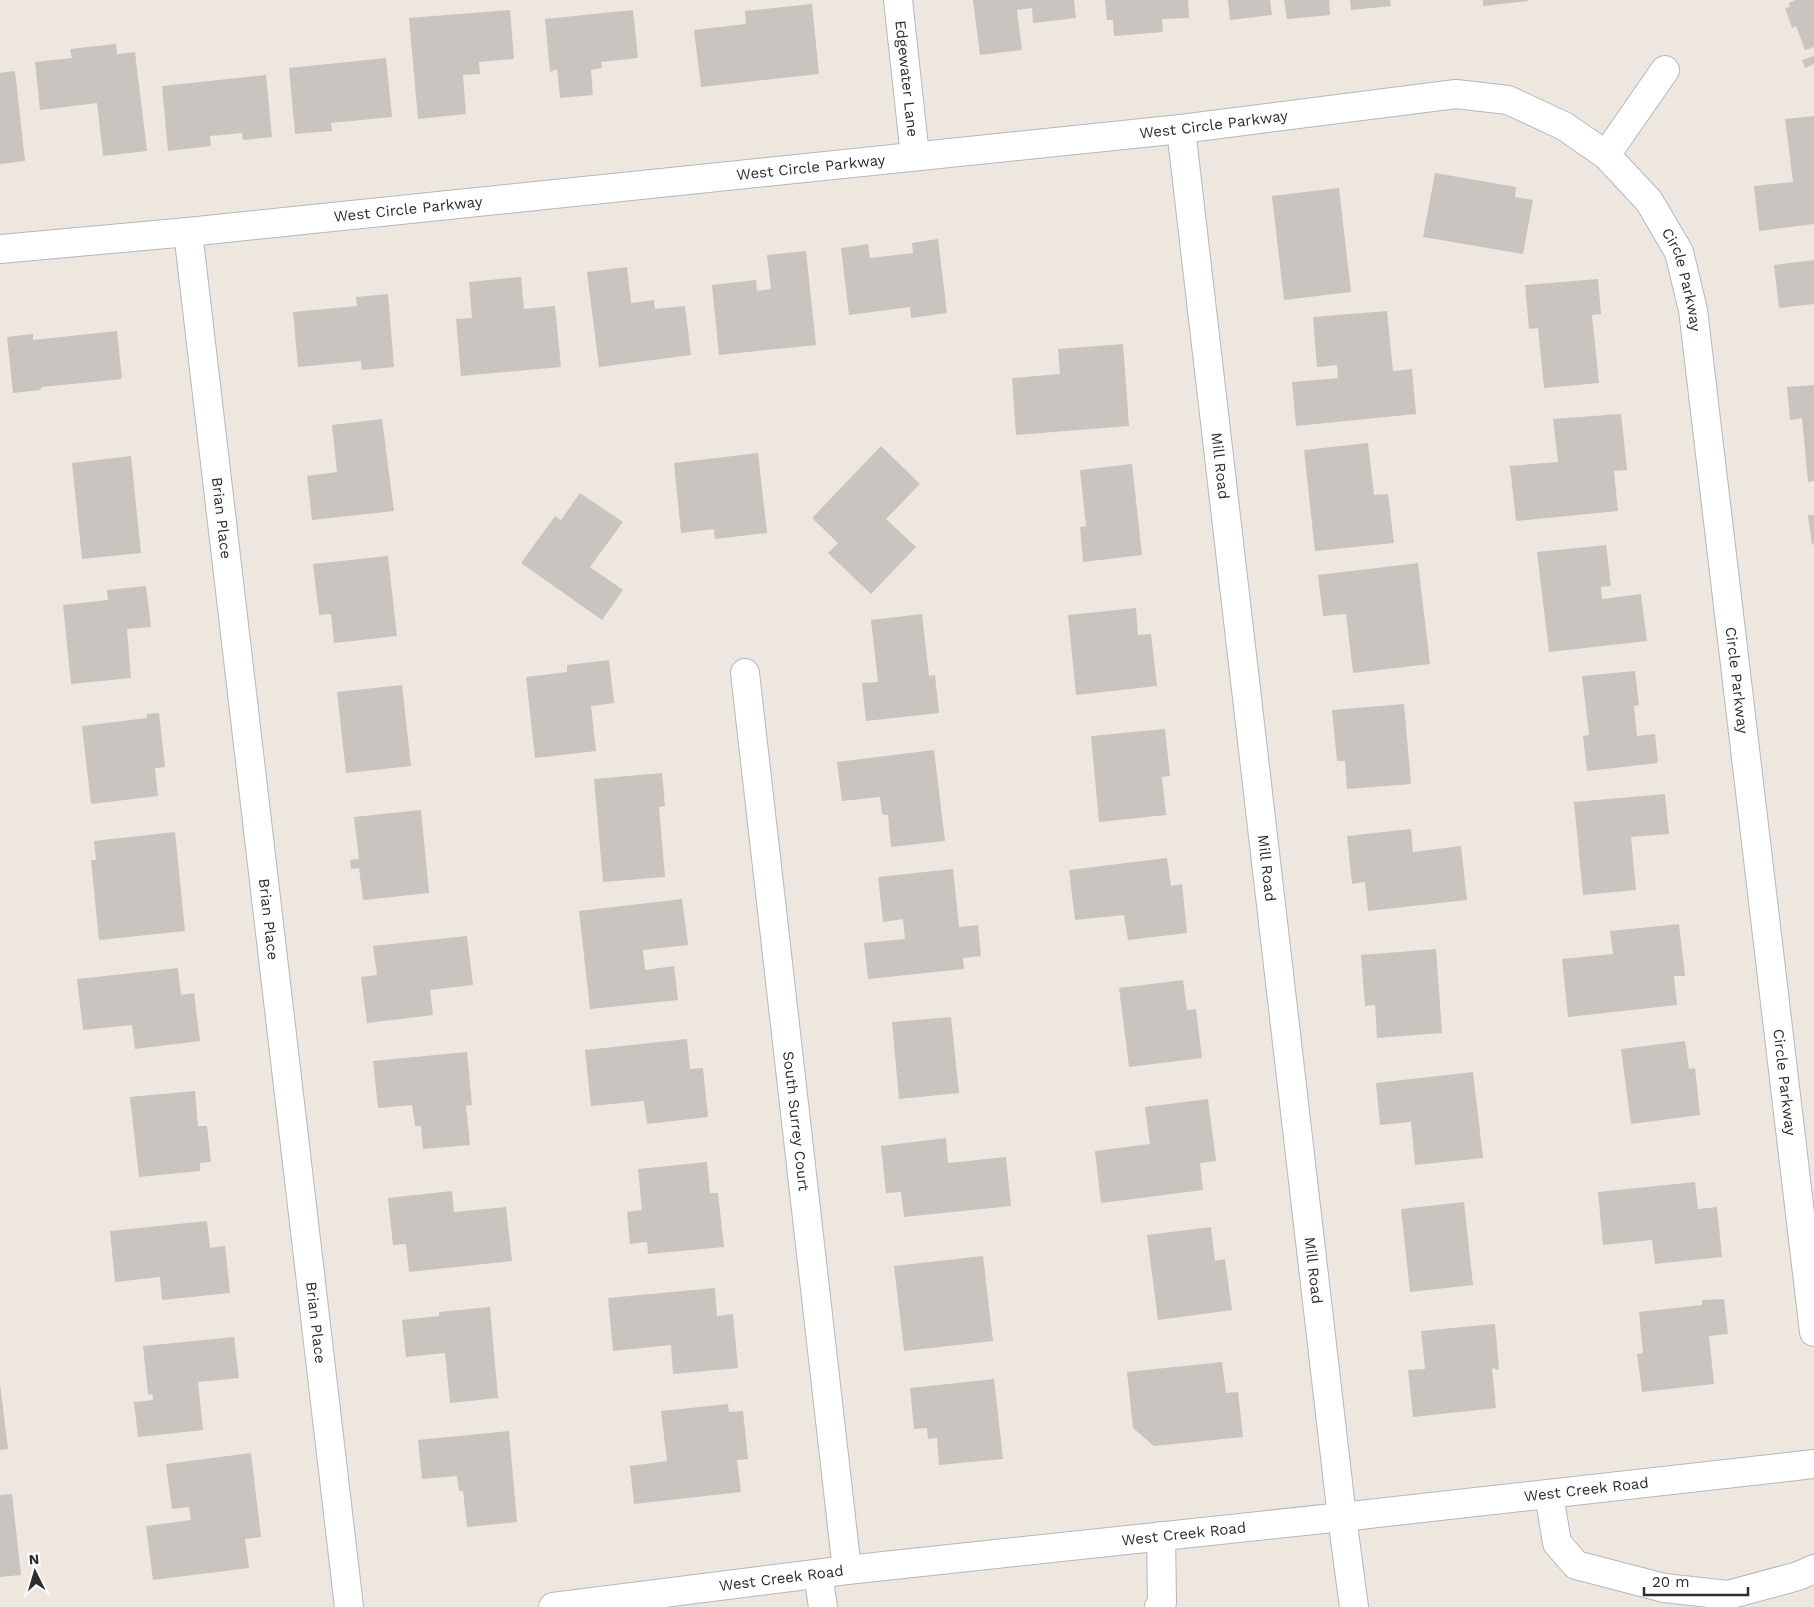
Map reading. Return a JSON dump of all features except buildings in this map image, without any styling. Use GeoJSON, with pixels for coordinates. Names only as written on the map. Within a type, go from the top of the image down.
{"type":"FeatureCollection","features":[{"type":"Feature","properties":{"kind":"street","name":"Edgewater Lane"},"geometry":{"type":"LineString","coordinates":[[898,0],[915,156]]}},
{"type":"Feature","properties":{"kind":"street"},"geometry":{"type":"LineString","coordinates":[[1606,155],[1665,70]]}},
{"type":"Feature","properties":{"kind":"street","name":"West Circle Parkway"},"geometry":{"type":"LineString","coordinates":[[0,249],[188,232],[1181,129],[1456,94],[1508,100],[1564,126],[1606,155]]}},
{"type":"Feature","properties":{"kind":"street","name":"Mill Road"},"geometry":{"type":"LineString","coordinates":[[1181,129],[1354,1607]]}},
{"type":"Feature","properties":{"kind":"street","name":"Circle Parkway"},"geometry":{"type":"LineString","coordinates":[[1606,155],[1649,201],[1678,252],[1693,310],[1814,1332]]}},
{"type":"Feature","properties":{"kind":"street","name":"Brian Place"},"geometry":{"type":"LineString","coordinates":[[188,232],[349,1607]]}},
{"type":"Feature","properties":{"kind":"street","name":"South Surrey Court"},"geometry":{"type":"LineString","coordinates":[[745,673],[846,1570]]}},
{"type":"Feature","properties":{"kind":"street","name":"West Creek Road"},"geometry":{"type":"LineString","coordinates":[[553,1607],[846,1570],[1814,1464]]}},
{"type":"Feature","properties":{"kind":"street"},"geometry":{"type":"LineString","coordinates":[[1549,1494],[1558,1543],[1576,1565],[1664,1588],[1728,1595],[1798,1576],[1814,1569]]}},
{"type":"Feature","properties":{"kind":"street"},"geometry":{"type":"LineString","coordinates":[[1159,1607],[1162,1602],[1161,1536]]}},
{"type":"Feature","properties":{"kind":"street"},"geometry":{"type":"LineString","coordinates":[[818,1574],[823,1607]]}}]}
